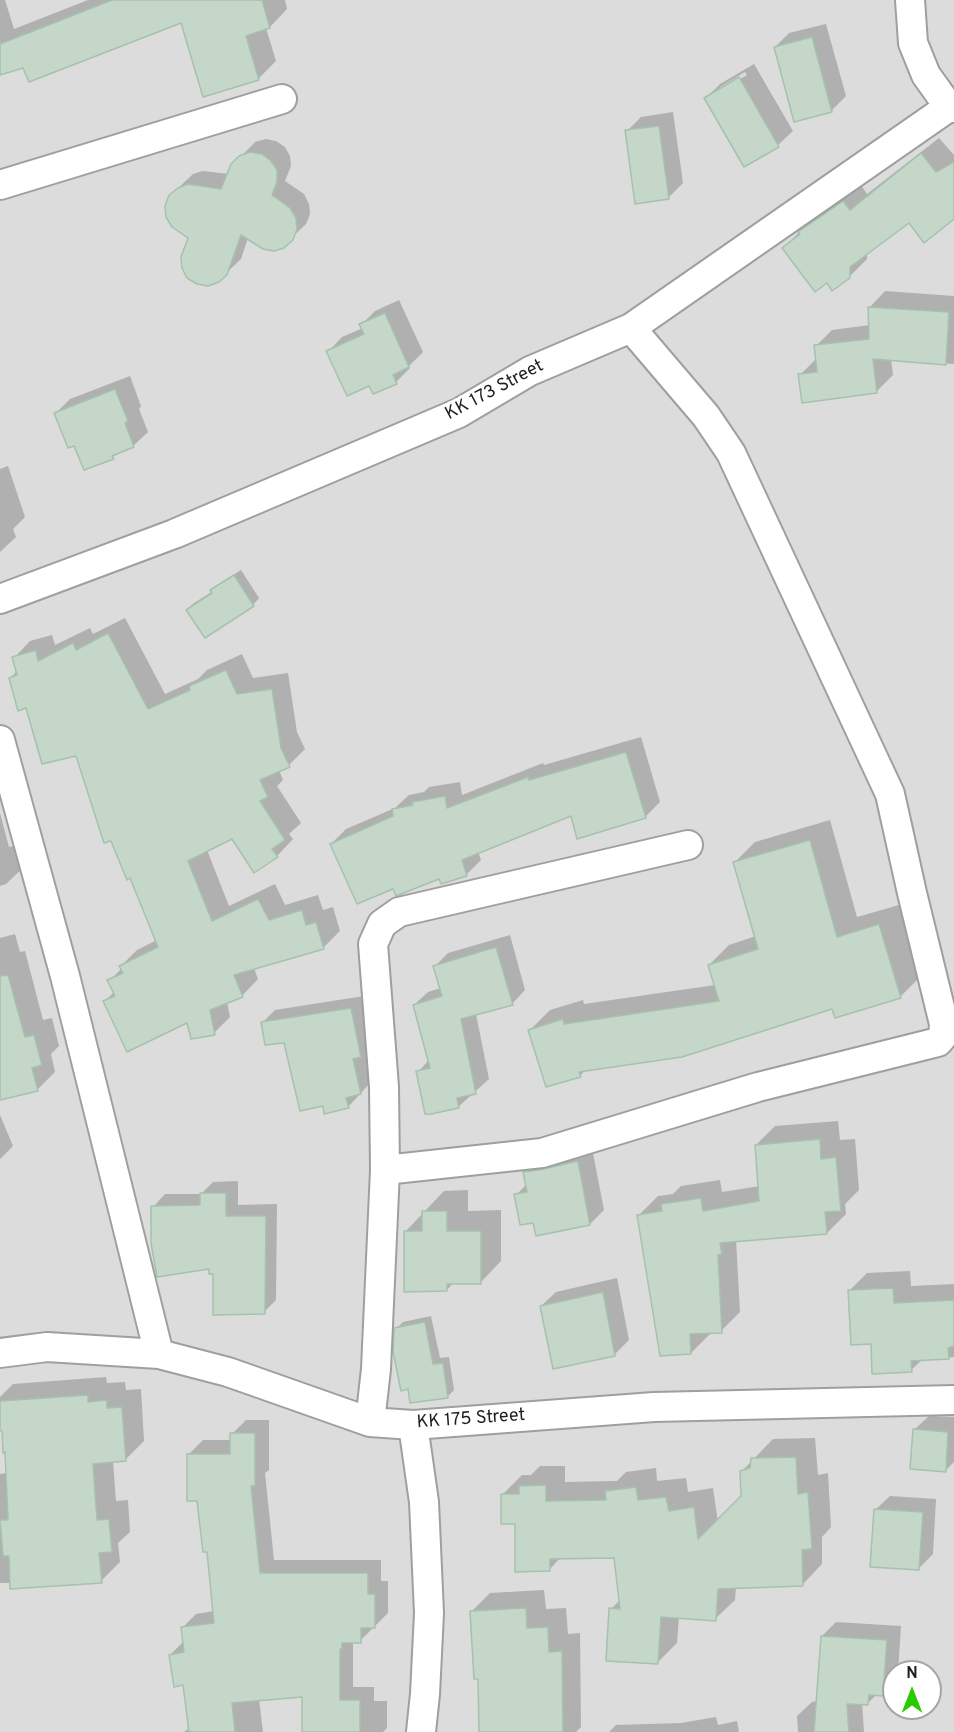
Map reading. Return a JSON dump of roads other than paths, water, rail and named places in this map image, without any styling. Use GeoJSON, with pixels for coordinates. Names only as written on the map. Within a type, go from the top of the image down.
{"type":"FeatureCollection","features":[{"type":"Feature","properties":{"kind":"street"},"geometry":{"type":"LineString","coordinates":[[910,0],[914,43],[926,75],[952,107]]}},
{"type":"Feature","properties":{"kind":"street"},"geometry":{"type":"LineString","coordinates":[[0,185],[282,99]]}},
{"type":"Feature","properties":{"kind":"street","name":"KK 173 Street"},"geometry":{"type":"LineString","coordinates":[[0,599],[174,534],[459,413],[530,371],[631,328],[952,107]]}},
{"type":"Feature","properties":{"kind":"street"},"geometry":{"type":"LineString","coordinates":[[385,1170],[542,1153],[758,1087],[938,1042],[943,1036],[944,1024],[890,794],[731,453],[705,416],[631,328]]}},
{"type":"Feature","properties":{"kind":"street"},"geometry":{"type":"LineString","coordinates":[[0,740],[65,976],[159,1354]]}},
{"type":"Feature","properties":{"kind":"street"},"geometry":{"type":"LineString","coordinates":[[370,1422],[376,1369],[385,1170],[384,1087],[373,944],[382,924],[399,912],[688,845]]}},
{"type":"Feature","properties":{"kind":"street","name":"KK 175 Street"},"geometry":{"type":"LineString","coordinates":[[0,1353],[47,1347],[159,1354],[228,1372],[370,1422],[413,1425],[654,1407],[954,1400]]}},
{"type":"Feature","properties":{"kind":"street"},"geometry":{"type":"LineString","coordinates":[[413,1425],[424,1502],[429,1612],[421,1732]]}}]}
